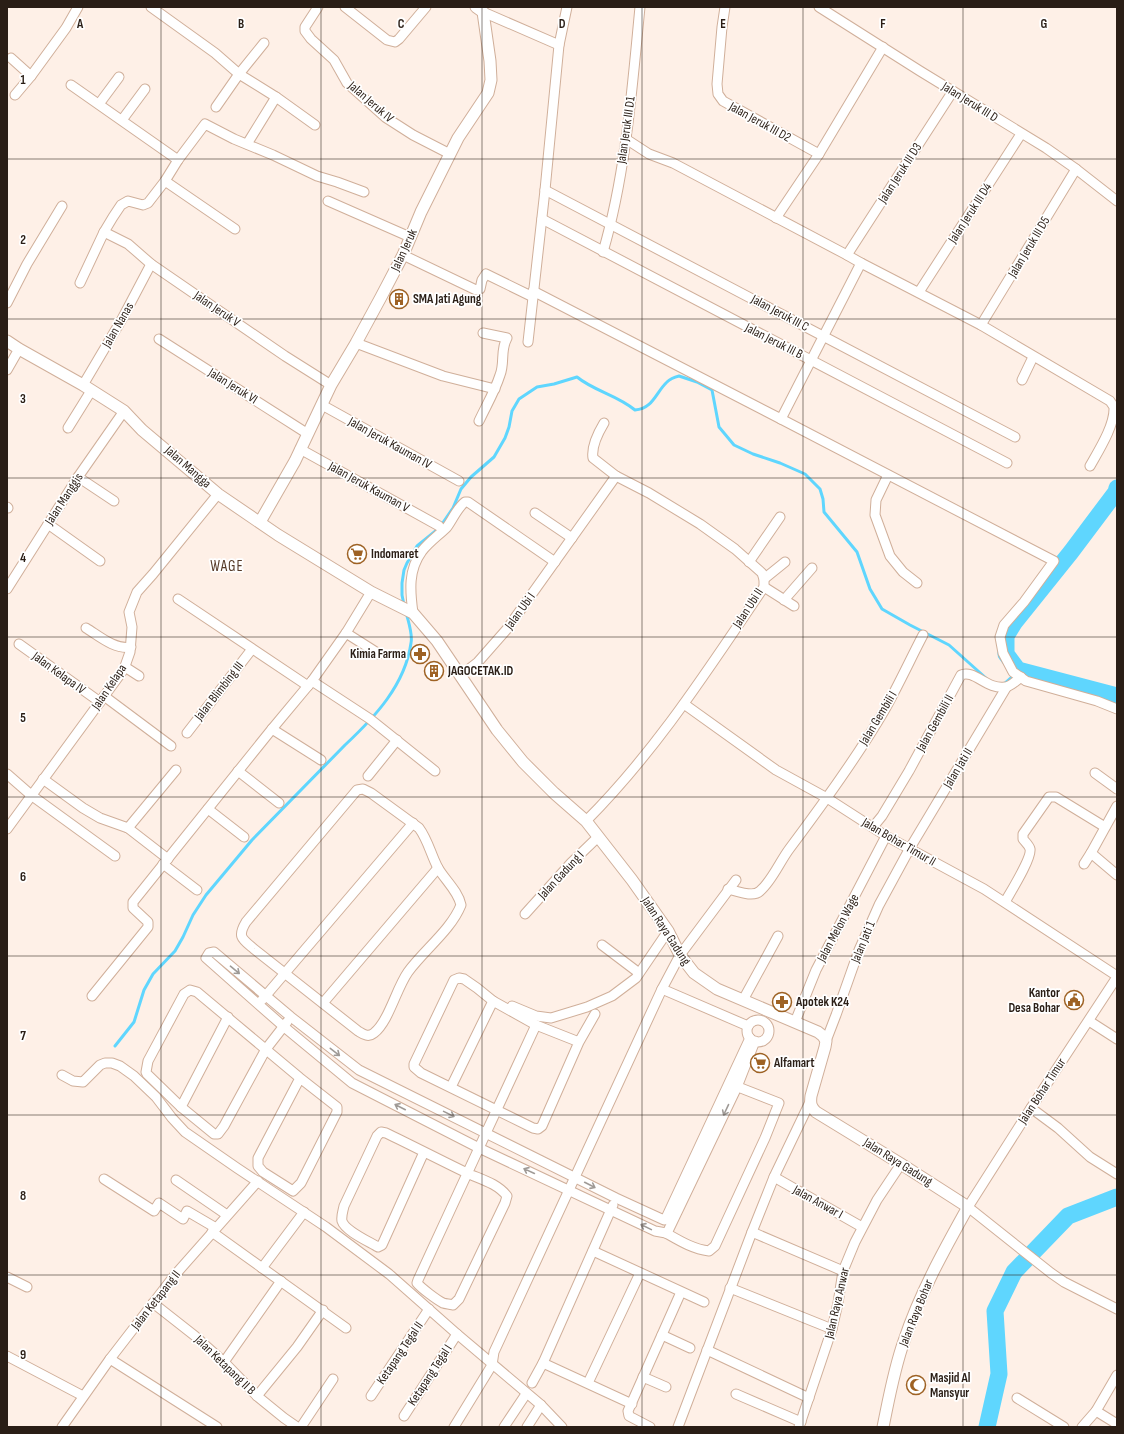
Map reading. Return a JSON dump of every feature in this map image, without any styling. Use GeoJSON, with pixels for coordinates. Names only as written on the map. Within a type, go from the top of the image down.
{"type":"FeatureCollection","features":[{"type":"Feature","properties":{"kind":"street"},"geometry":{"type":"LineString","coordinates":[[15,95],[31,76],[66,28],[78,7]]}},
{"type":"Feature","properties":{"kind":"street"},"geometry":{"type":"LineString","coordinates":[[151,7],[215,53],[239,74],[276,97],[316,125]]}},
{"type":"Feature","properties":{"kind":"street"},"geometry":{"type":"LineString","coordinates":[[345,7],[387,40],[392,42],[399,39],[426,7]]}},
{"type":"Feature","properties":{"kind":"street"},"geometry":{"type":"LineString","coordinates":[[528,342],[559,45],[567,7]]}},
{"type":"Feature","properties":{"kind":"street","name":"Jalan Jeruk III D1"},"geometry":{"type":"LineString","coordinates":[[603,252],[611,225],[626,139],[640,7]]}},
{"type":"Feature","properties":{"kind":"street","name":"Jalan Jeruk III D2"},"geometry":{"type":"LineString","coordinates":[[725,7],[716,84],[718,94],[723,101],[819,154]]}},
{"type":"Feature","properties":{"kind":"street","name":"Jalan Jeruk III D"},"geometry":{"type":"LineString","coordinates":[[819,7],[1021,134],[1046,148],[1117,200]]}},
{"type":"Feature","properties":{"kind":"street"},"geometry":{"type":"LineString","coordinates":[[480,9],[559,45]]}},
{"type":"Feature","properties":{"kind":"street","name":"Jalan Jeruk"},"geometry":{"type":"LineString","coordinates":[[260,522],[308,434],[331,385],[356,343],[402,255],[450,154],[488,93],[490,86],[490,60],[480,9]]}},
{"type":"Feature","properties":{"kind":"street","name":"Jalan Jeruk IV"},"geometry":{"type":"LineString","coordinates":[[316,10],[305,27],[305,31],[311,39],[334,60],[347,83],[385,117],[414,135],[450,154]]}},
{"type":"Feature","properties":{"kind":"street"},"geometry":{"type":"LineString","coordinates":[[216,107],[239,74],[264,43]]}},
{"type":"Feature","properties":{"kind":"street"},"geometry":{"type":"LineString","coordinates":[[776,218],[819,154],[883,47]]}},
{"type":"Feature","properties":{"kind":"street"},"geometry":{"type":"LineString","coordinates":[[11,58],[31,76]]}},
{"type":"Feature","properties":{"kind":"street"},"geometry":{"type":"LineString","coordinates":[[99,104],[119,77]]}},
{"type":"Feature","properties":{"kind":"street"},"geometry":{"type":"LineString","coordinates":[[71,85],[178,160]]}},
{"type":"Feature","properties":{"kind":"street"},"geometry":{"type":"LineString","coordinates":[[122,120],[145,89]]}},
{"type":"Feature","properties":{"kind":"street","name":"Jalan Jeruk III D3"},"geometry":{"type":"LineString","coordinates":[[847,254],[953,91]]}},
{"type":"Feature","properties":{"kind":"street"},"geometry":{"type":"LineString","coordinates":[[247,144],[276,97]]}},
{"type":"Feature","properties":{"kind":"street"},"geometry":{"type":"LineString","coordinates":[[80,283],[104,232],[121,205],[128,201],[143,205],[148,203],[205,124],[234,139],[317,176],[364,192]]}},
{"type":"Feature","properties":{"kind":"street","name":"Jalan Jeruk III D4"},"geometry":{"type":"LineString","coordinates":[[919,292],[1021,134]]}},
{"type":"Feature","properties":{"kind":"street"},"geometry":{"type":"LineString","coordinates":[[626,139],[649,154],[673,163],[847,254],[860,263],[981,325],[1033,357],[1107,399],[1114,407],[1113,416],[1103,442],[1090,466]]}},
{"type":"Feature","properties":{"kind":"street","name":"Jalan Jeruk III D5"},"geometry":{"type":"LineString","coordinates":[[981,325],[1076,169]]}},
{"type":"Feature","properties":{"kind":"street"},"geometry":{"type":"LineString","coordinates":[[165,181],[235,229]]}},
{"type":"Feature","properties":{"kind":"street","name":"Jalan Jeruk III C"},"geometry":{"type":"LineString","coordinates":[[545,190],[1015,437]]}},
{"type":"Feature","properties":{"kind":"street"},"geometry":{"type":"LineString","coordinates":[[328,201],[410,237]]}},
{"type":"Feature","properties":{"kind":"street"},"geometry":{"type":"LineString","coordinates":[[7,303],[27,264],[62,206]]}},
{"type":"Feature","properties":{"kind":"street","name":"Jalan Jeruk III B"},"geometry":{"type":"LineString","coordinates":[[542,219],[1007,463]]}},
{"type":"Feature","properties":{"kind":"street","name":"Jalan Jeruk V"},"geometry":{"type":"LineString","coordinates":[[104,232],[128,244],[151,264],[285,356],[331,385]]}},
{"type":"Feature","properties":{"kind":"street"},"geometry":{"type":"LineString","coordinates":[[402,255],[476,290],[480,289],[482,280],[486,274],[533,294],[781,418],[1054,561],[1024,602],[1008,619],[1001,631],[1000,643],[1003,653],[1017,675],[1026,681],[1097,701],[1117,709]]}},
{"type":"Feature","properties":{"kind":"street"},"geometry":{"type":"LineString","coordinates":[[781,418],[860,263]]}},
{"type":"Feature","properties":{"kind":"street","name":"Jalan Nanas"},"geometry":{"type":"LineString","coordinates":[[68,428],[151,264]]}},
{"type":"Feature","properties":{"kind":"street"},"geometry":{"type":"LineString","coordinates":[[479,422],[501,374],[503,349],[507,338],[483,333]]}},
{"type":"Feature","properties":{"kind":"street","name":"Jalan Jeruk VI"},"geometry":{"type":"LineString","coordinates":[[159,339],[308,434]]}},
{"type":"Feature","properties":{"kind":"street","name":"Jalan Mangga"},"geometry":{"type":"LineString","coordinates":[[7,341],[124,411],[142,430],[218,494],[371,592]]}},
{"type":"Feature","properties":{"kind":"street"},"geometry":{"type":"LineString","coordinates":[[356,343],[443,376],[495,389]]}},
{"type":"Feature","properties":{"kind":"street"},"geometry":{"type":"LineString","coordinates":[[7,370],[19,349]]}},
{"type":"Feature","properties":{"kind":"street"},"geometry":{"type":"LineString","coordinates":[[1022,380],[1033,357]]}},
{"type":"Feature","properties":{"kind":"street","name":"Jalan Jeruk Kauman IV"},"geometry":{"type":"LineString","coordinates":[[322,405],[459,481]]}},
{"type":"Feature","properties":{"kind":"street","name":"Jalan Manggis"},"geometry":{"type":"LineString","coordinates":[[7,589],[78,477],[124,411]]}},
{"type":"Feature","properties":{"kind":"street","name":"Jalan Ubi II"},"geometry":{"type":"LineString","coordinates":[[586,821],[606,801],[645,756],[684,704],[764,583],[762,574],[735,549],[700,524],[650,493],[616,476],[593,458],[593,445],[604,422]]}},
{"type":"Feature","properties":{"kind":"street","name":"Jalan Jeruk Kauman V"},"geometry":{"type":"LineString","coordinates":[[300,449],[439,526]]}},
{"type":"Feature","properties":{"kind":"street"},"geometry":{"type":"LineString","coordinates":[[888,475],[876,500],[875,515],[890,556],[903,572],[916,583]]}},
{"type":"Feature","properties":{"kind":"street"},"geometry":{"type":"LineString","coordinates":[[535,513],[572,538],[616,476]]}},
{"type":"Feature","properties":{"kind":"street"},"geometry":{"type":"LineString","coordinates":[[78,477],[114,501]]}},
{"type":"Feature","properties":{"kind":"street","name":"Jalan Kelapa"},"geometry":{"type":"LineString","coordinates":[[7,828],[125,667],[131,647],[132,627],[129,612],[137,592],[218,494]]}},
{"type":"Feature","properties":{"kind":"street"},"geometry":{"type":"LineString","coordinates":[[409,611],[411,574],[416,562],[422,551],[448,525],[461,504],[465,502],[468,502],[555,562]]}},
{"type":"Feature","properties":{"kind":"street"},"geometry":{"type":"LineString","coordinates":[[749,562],[780,517]]}},
{"type":"Feature","properties":{"kind":"street"},"geometry":{"type":"LineString","coordinates":[[48,524],[100,561]]}},
{"type":"Feature","properties":{"kind":"street","name":"Jalan Ubi I"},"geometry":{"type":"LineString","coordinates":[[460,676],[478,662],[507,629],[572,538]]}},
{"type":"Feature","properties":{"kind":"street"},"geometry":{"type":"LineString","coordinates":[[785,562],[764,583],[784,600],[794,606]]}},
{"type":"Feature","properties":{"kind":"street"},"geometry":{"type":"LineString","coordinates":[[784,600],[812,568]]}},
{"type":"Feature","properties":{"kind":"street"},"geometry":{"type":"LineString","coordinates":[[92,996],[148,927],[148,922],[133,908],[133,902],[310,683],[346,633],[371,592]]}},
{"type":"Feature","properties":{"kind":"street","name":"Jalan Raya Gadung"},"geometry":{"type":"LineString","coordinates":[[371,592],[409,611],[437,641],[497,730],[523,762],[554,793],[586,821],[632,880],[668,931],[680,955],[694,973],[717,989],[743,1000],[764,1015],[796,1022],[818,1032],[826,1041]]}},
{"type":"Feature","properties":{"kind":"street"},"geometry":{"type":"LineString","coordinates":[[178,599],[252,649],[370,719],[435,771]]}},
{"type":"Feature","properties":{"kind":"street"},"geometry":{"type":"LineString","coordinates":[[86,628],[110,643],[125,648],[131,647]]}},
{"type":"Feature","properties":{"kind":"street"},"geometry":{"type":"LineString","coordinates":[[346,633],[379,654]]}},
{"type":"Feature","properties":{"kind":"street","name":"Jalan Gembili I"},"geometry":{"type":"LineString","coordinates":[[728,889],[750,894],[756,894],[760,891],[782,858],[827,798],[884,711],[923,635]]}},
{"type":"Feature","properties":{"kind":"street","name":"Jalan Kelapa IV"},"geometry":{"type":"LineString","coordinates":[[19,644],[171,746]]}},
{"type":"Feature","properties":{"kind":"street","name":"Jalan Blimbing III"},"geometry":{"type":"LineString","coordinates":[[187,733],[252,649]]}},
{"type":"Feature","properties":{"kind":"street"},"geometry":{"type":"LineString","coordinates":[[125,667],[139,676]]}},
{"type":"Feature","properties":{"kind":"street","name":"Jalan Gembili II"},"geometry":{"type":"LineString","coordinates":[[873,827],[882,816],[909,771],[961,675],[970,673],[986,684],[1006,688]]}},
{"type":"Feature","properties":{"kind":"street"},"geometry":{"type":"LineString","coordinates":[[1006,688],[1017,675]]}},
{"type":"Feature","properties":{"kind":"street","name":"Jalan Jati II"},"geometry":{"type":"LineString","coordinates":[[910,848],[1006,688]]}},
{"type":"Feature","properties":{"kind":"street","name":"Jalan Bohar Timur II"},"geometry":{"type":"LineString","coordinates":[[684,704],[776,770],[827,798],[886,836],[984,889],[1117,976]]}},
{"type":"Feature","properties":{"kind":"street"},"geometry":{"type":"LineString","coordinates":[[272,729],[321,760]]}},
{"type":"Feature","properties":{"kind":"street"},"geometry":{"type":"LineString","coordinates":[[368,776],[396,740]]}},
{"type":"Feature","properties":{"kind":"street"},"geometry":{"type":"LineString","coordinates":[[128,828],[176,770]]}},
{"type":"Feature","properties":{"kind":"street"},"geometry":{"type":"LineString","coordinates":[[238,771],[279,803]]}},
{"type":"Feature","properties":{"kind":"street"},"geometry":{"type":"LineString","coordinates":[[1095,773],[1117,789]]}},
{"type":"Feature","properties":{"kind":"street"},"geometry":{"type":"LineString","coordinates":[[7,774],[31,795],[115,856]]}},
{"type":"Feature","properties":{"kind":"street"},"geometry":{"type":"LineString","coordinates":[[43,780],[100,818],[128,828],[197,890]]}},
{"type":"Feature","properties":{"kind":"street"},"geometry":{"type":"LineString","coordinates":[[363,789],[371,793],[412,823],[419,828],[424,835],[438,868],[460,898],[462,905],[447,926],[408,972],[385,1018],[375,1033],[371,1036],[367,1036],[358,1031],[243,939],[241,936],[241,930],[246,922],[357,790],[363,789]]}},
{"type":"Feature","properties":{"kind":"street"},"geometry":{"type":"LineString","coordinates":[[1005,902],[1027,862],[1030,853],[1029,846],[1023,839],[1023,834],[1048,797],[1056,797],[1105,827]]}},
{"type":"Feature","properties":{"kind":"street"},"geometry":{"type":"LineString","coordinates":[[1084,864],[1092,854],[1117,806]]}},
{"type":"Feature","properties":{"kind":"street"},"geometry":{"type":"LineString","coordinates":[[208,809],[244,837]]}},
{"type":"Feature","properties":{"kind":"street"},"geometry":{"type":"LineString","coordinates":[[258,1004],[412,823]]}},
{"type":"Feature","properties":{"kind":"street","name":"Jalan Melon Wage"},"geometry":{"type":"LineString","coordinates":[[796,1022],[816,970],[886,836]]}},
{"type":"Feature","properties":{"kind":"street","name":"Jalan Gadung I"},"geometry":{"type":"LineString","coordinates":[[525,914],[571,863],[598,837]]}},
{"type":"Feature","properties":{"kind":"street","name":"Jalan Jati 1"},"geometry":{"type":"LineString","coordinates":[[826,1041],[858,950],[879,905],[910,848]]}},
{"type":"Feature","properties":{"kind":"street"},"geometry":{"type":"LineString","coordinates":[[1092,854],[1117,875]]}},
{"type":"Feature","properties":{"kind":"street"},"geometry":{"type":"LineString","coordinates":[[323,1003],[438,868]]}},
{"type":"Feature","properties":{"kind":"street"},"geometry":{"type":"LineString","coordinates":[[454,1427],[492,1365],[494,1352],[574,1176],[662,989],[680,955],[736,880]]}},
{"type":"Feature","properties":{"kind":"street"},"geometry":{"type":"LineString","coordinates":[[508,1004],[536,1016],[551,1018],[588,1007],[612,996],[636,978],[668,931]]}},
{"type":"Feature","properties":{"kind":"street"},"geometry":{"type":"LineString","coordinates":[[743,1000],[778,936]]}},
{"type":"Feature","properties":{"kind":"street"},"geometry":{"type":"LineString","coordinates":[[602,945],[639,973]]}},
{"type":"Feature","properties":{"kind":"street"},"geometry":{"type":"LineString","coordinates":[[734,1085],[779,1103],[765,1138],[715,1246],[709,1251],[698,1249],[666,1233],[655,1231],[479,1148],[352,1082],[283,1026],[206,960],[209,953],[214,952],[291,1017],[359,1070],[616,1198],[665,1220],[734,1085],[753,1040]]}},
{"type":"Feature","properties":{"kind":"street","name":"Jalan Bohar Timur"},"geometry":{"type":"LineString","coordinates":[[968,1207],[1117,976]]}},
{"type":"Feature","properties":{"kind":"street"},"geometry":{"type":"LineString","coordinates":[[579,1042],[536,1025],[493,1001],[464,979],[459,978],[454,980],[414,1064],[414,1068],[421,1073],[533,1128],[538,1129],[542,1126],[579,1042],[595,1014]]}},
{"type":"Feature","properties":{"kind":"street"},"geometry":{"type":"LineString","coordinates":[[662,989],[748,1026]]}},
{"type":"Feature","properties":{"kind":"street"},"geometry":{"type":"LineString","coordinates":[[291,1017],[266,1049],[224,1126],[218,1134],[214,1134],[181,1107],[146,1072],[148,1061],[184,994],[190,990],[197,992],[228,1017],[266,1049],[300,1078],[335,1104],[338,1109],[301,1183],[293,1191],[263,1172],[258,1166],[258,1158],[300,1078]]}},
{"type":"Feature","properties":{"kind":"street"},"geometry":{"type":"LineString","coordinates":[[450,1087],[493,1001]]}},
{"type":"Feature","properties":{"kind":"street"},"geometry":{"type":"LineString","coordinates":[[764,1015],[769,1027],[769,1036],[763,1041],[753,1040],[748,1035],[748,1026],[764,1015]]}},
{"type":"Feature","properties":{"kind":"street"},"geometry":{"type":"LineString","coordinates":[[181,1107],[228,1017]]}},
{"type":"Feature","properties":{"kind":"street"},"geometry":{"type":"LineString","coordinates":[[1089,1021],[1117,1039]]}},
{"type":"Feature","properties":{"kind":"street"},"geometry":{"type":"LineString","coordinates":[[424,1152],[382,1245],[378,1247],[347,1228],[343,1223],[342,1217],[344,1206],[381,1132],[424,1152],[467,1173],[498,1187],[507,1196],[505,1203],[459,1299],[453,1305],[444,1303],[419,1286],[417,1283],[467,1173],[536,1025]]}},
{"type":"Feature","properties":{"kind":"street"},"geometry":{"type":"LineString","coordinates":[[678,1427],[730,1288],[774,1177],[810,1102],[826,1041]]}},
{"type":"Feature","properties":{"kind":"street"},"geometry":{"type":"LineString","coordinates":[[62,1074],[73,1081],[83,1082],[100,1065],[105,1063],[116,1064],[134,1076],[156,1097],[185,1132],[326,1227],[389,1274],[492,1365],[541,1405],[562,1427]]}},
{"type":"Feature","properties":{"kind":"street"},"geometry":{"type":"LineString","coordinates":[[352,1082],[359,1070]]}},
{"type":"Feature","properties":{"kind":"street"},"geometry":{"type":"LineString","coordinates":[[416,1115],[422,1101]]}},
{"type":"Feature","properties":{"kind":"street","name":"Jalan Raya Gadung"},"geometry":{"type":"LineString","coordinates":[[810,1102],[812,1108],[816,1112],[968,1207]]}},
{"type":"Feature","properties":{"kind":"street"},"geometry":{"type":"LineString","coordinates":[[1031,1108],[1058,1128],[1090,1157],[1117,1174]]}},
{"type":"Feature","properties":{"kind":"street"},"geometry":{"type":"LineString","coordinates":[[666,1233],[699,1156]]}},
{"type":"Feature","properties":{"kind":"street","name":"Jalan Raya Anwar"},"geometry":{"type":"LineString","coordinates":[[800,1425],[832,1329],[833,1310],[843,1271],[862,1227],[877,1200],[901,1164]]}},
{"type":"Feature","properties":{"kind":"street","name":"Jalan Anwar I"},"geometry":{"type":"LineString","coordinates":[[774,1177],[862,1227]]}},
{"type":"Feature","properties":{"kind":"street"},"geometry":{"type":"LineString","coordinates":[[104,1179],[154,1211],[159,1203],[183,1219],[187,1211],[214,1230],[262,1268],[323,1310],[346,1328]]}},
{"type":"Feature","properties":{"kind":"street"},"geometry":{"type":"LineString","coordinates":[[176,1180],[227,1215]]}},
{"type":"Feature","properties":{"kind":"street","name":"Jalan Ketapang II"},"geometry":{"type":"LineString","coordinates":[[62,1427],[110,1359],[174,1276],[258,1181]]}},
{"type":"Feature","properties":{"kind":"street"},"geometry":{"type":"LineString","coordinates":[[532,1383],[543,1363],[616,1198]]}},
{"type":"Feature","properties":{"kind":"street"},"geometry":{"type":"LineString","coordinates":[[968,1207],[1036,1262],[1064,1282],[1117,1309]]}},
{"type":"Feature","properties":{"kind":"street","name":"Jalan Raya Bohar"},"geometry":{"type":"LineString","coordinates":[[883,1427],[902,1348],[912,1318],[935,1267],[968,1207]]}},
{"type":"Feature","properties":{"kind":"street"},"geometry":{"type":"LineString","coordinates":[[262,1268],[304,1212]]}},
{"type":"Feature","properties":{"kind":"street"},"geometry":{"type":"LineString","coordinates":[[752,1232],[843,1271]]}},
{"type":"Feature","properties":{"kind":"street"},"geometry":{"type":"LineString","coordinates":[[593,1251],[704,1302]]}},
{"type":"Feature","properties":{"kind":"street"},"geometry":{"type":"LineString","coordinates":[[588,1383],[640,1273]]}},
{"type":"Feature","properties":{"kind":"street"},"geometry":{"type":"LineString","coordinates":[[7,1277],[27,1287]]}},
{"type":"Feature","properties":{"kind":"street"},"geometry":{"type":"LineString","coordinates":[[224,1362],[281,1281]]}},
{"type":"Feature","properties":{"kind":"street"},"geometry":{"type":"LineString","coordinates":[[730,1288],[832,1329]]}},
{"type":"Feature","properties":{"kind":"street"},"geometry":{"type":"LineString","coordinates":[[650,1427],[629,1416],[628,1411],[681,1292]]}},
{"type":"Feature","properties":{"kind":"street","name":"Jalan Ketapang II B"},"geometry":{"type":"LineString","coordinates":[[153,1304],[195,1336],[224,1362],[257,1396],[297,1427]]}},
{"type":"Feature","properties":{"kind":"street","name":"Ketapang Tegal II"},"geometry":{"type":"LineString","coordinates":[[371,1396],[429,1309]]}},
{"type":"Feature","properties":{"kind":"street"},"geometry":{"type":"LineString","coordinates":[[257,1396],[298,1347],[323,1310]]}},
{"type":"Feature","properties":{"kind":"street","name":"Ketapang Tegal I"},"geometry":{"type":"LineString","coordinates":[[404,1416],[457,1334]]}},
{"type":"Feature","properties":{"kind":"street"},"geometry":{"type":"LineString","coordinates":[[662,1336],[690,1348]]}},
{"type":"Feature","properties":{"kind":"street"},"geometry":{"type":"LineString","coordinates":[[707,1350],[809,1398]]}},
{"type":"Feature","properties":{"kind":"street"},"geometry":{"type":"LineString","coordinates":[[7,1356],[84,1396]]}},
{"type":"Feature","properties":{"kind":"street"},"geometry":{"type":"LineString","coordinates":[[110,1359],[218,1427]]}},
{"type":"Feature","properties":{"kind":"street"},"geometry":{"type":"LineString","coordinates":[[543,1363],[632,1404]]}},
{"type":"Feature","properties":{"kind":"street"},"geometry":{"type":"LineString","coordinates":[[1082,1427],[1096,1411],[1117,1375]]}},
{"type":"Feature","properties":{"kind":"street"},"geometry":{"type":"LineString","coordinates":[[644,1377],[666,1387]]}},
{"type":"Feature","properties":{"kind":"street"},"geometry":{"type":"LineString","coordinates":[[301,1427],[333,1379]]}},
{"type":"Feature","properties":{"kind":"street"},"geometry":{"type":"LineString","coordinates":[[504,1427],[526,1394]]}},
{"type":"Feature","properties":{"kind":"street"},"geometry":{"type":"LineString","coordinates":[[736,1394],[800,1425]]}},
{"type":"Feature","properties":{"kind":"street"},"geometry":{"type":"LineString","coordinates":[[1017,1398],[1064,1427]]}},
{"type":"Feature","properties":{"kind":"street"},"geometry":{"type":"LineString","coordinates":[[527,1427],[541,1405]]}},
{"type":"Feature","properties":{"kind":"street"},"geometry":{"type":"LineString","coordinates":[[1096,1411],[1117,1424]]}},
{"type":"Feature","properties":{"kind":"waterway"},"geometry":{"type":"LineString","coordinates":[[404,605],[402,583],[404,570],[407,563],[417,546],[442,524],[453,508],[461,489],[471,477],[494,457],[505,438],[512,411],[519,399],[537,387],[554,384],[577,377],[591,386],[621,400],[635,410],[646,407],[667,382],[679,376],[697,382],[712,390],[719,427],[734,445],[805,474],[820,489],[823,499],[824,512],[857,552],[870,589],[882,609],[949,645],[987,679]]}},
{"type":"Feature","properties":{"kind":"waterway"},"geometry":{"type":"LineString","coordinates":[[1117,488],[1116,492],[1071,552],[1014,623],[1006,636],[1006,654],[1018,670],[1117,696]]}},
{"type":"Feature","properties":{"kind":"waterway"},"geometry":{"type":"LineString","coordinates":[[115,1046],[134,1022],[144,990],[153,974],[175,951],[193,915],[206,895],[252,840],[367,723],[387,699],[402,673],[408,658],[411,636],[406,612]]}},
{"type":"Feature","properties":{"kind":"waterway"},"geometry":{"type":"LineString","coordinates":[[1005,683],[1014,675]]}},
{"type":"Feature","properties":{"kind":"waterway"},"geometry":{"type":"LineString","coordinates":[[987,1427],[999,1374],[995,1311],[1014,1272],[1068,1216],[1117,1197]]}},
{"type":"Feature","properties":{"kind":"place","name":"SMA Jati Agung"},"geometry":{"type":"Point","coordinates":[399,299]}},
{"type":"Feature","properties":{"kind":"place","name":"Indomaret"},"geometry":{"type":"Point","coordinates":[357,554]}},
{"type":"Feature","properties":{"kind":"place","name":"Kimia Farma"},"geometry":{"type":"Point","coordinates":[420,654]}},
{"type":"Feature","properties":{"kind":"place","name":"JAGOCETAK.ID"},"geometry":{"type":"Point","coordinates":[434,671]}},
{"type":"Feature","properties":{"kind":"place","name":"Kantor Desa Bohar"},"geometry":{"type":"Point","coordinates":[1074,1000]}},
{"type":"Feature","properties":{"kind":"place","name":"Apotek K24"},"geometry":{"type":"Point","coordinates":[782,1002]}},
{"type":"Feature","properties":{"kind":"place","name":"Alfamart"},"geometry":{"type":"Point","coordinates":[760,1063]}},
{"type":"Feature","properties":{"kind":"place","name":"Masjid Al Mansyur"},"geometry":{"type":"Point","coordinates":[916,1385]}},
{"type":"Feature","properties":{"kind":"district","name":"WAGE"},"geometry":{"type":"Point","coordinates":[227,566]}}]}
